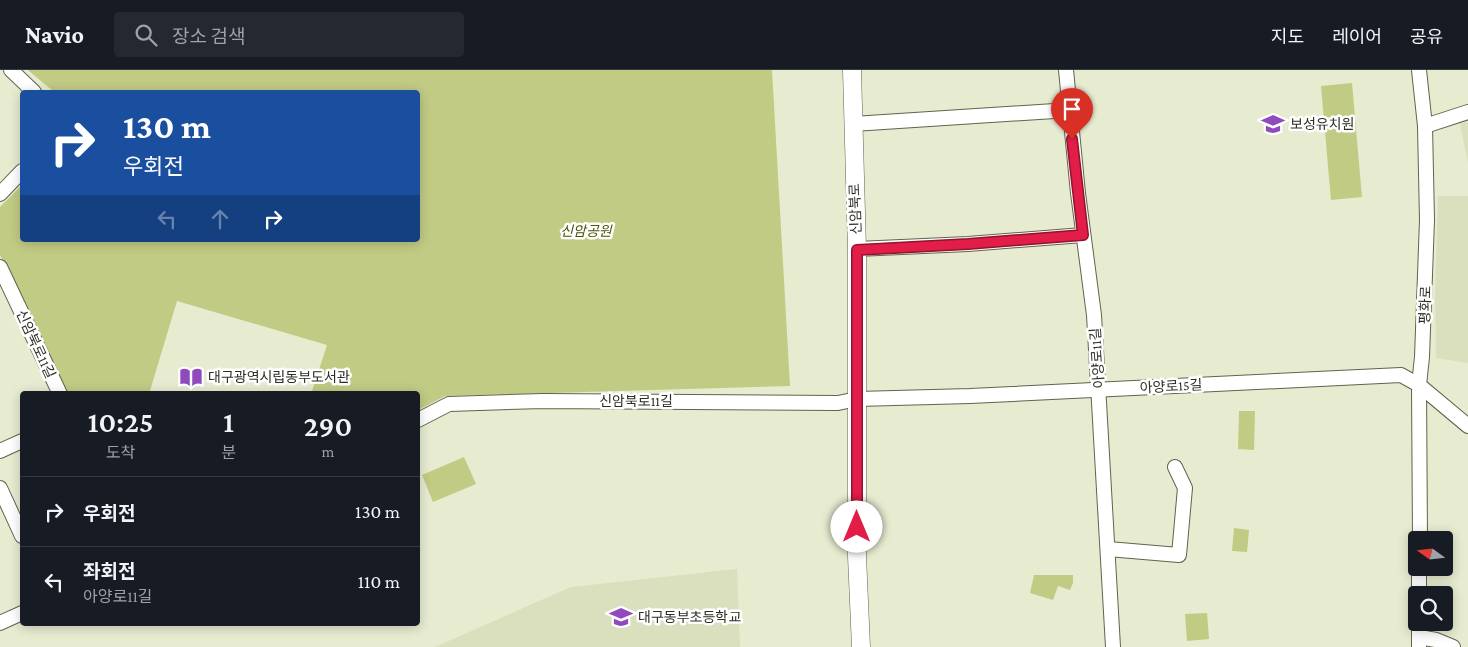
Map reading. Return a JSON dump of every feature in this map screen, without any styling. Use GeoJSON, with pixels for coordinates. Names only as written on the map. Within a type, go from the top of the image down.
{"type":"FeatureCollection","features":[{"type":"Feature","properties":{"kind":"street"},"geometry":{"type":"LineString","coordinates":[[11,70],[32,90]]}},
{"type":"Feature","properties":{"kind":"street","name":"신암북로"},"geometry":{"type":"LineString","coordinates":[[852,70],[857,250],[857,556],[861,647]]}},
{"type":"Feature","properties":{"kind":"street","name":"아양로11길"},"geometry":{"type":"LineString","coordinates":[[1066,70],[1083,235],[1094,315],[1100,390],[1113,647]]}},
{"type":"Feature","properties":{"kind":"street","name":"평화로"},"geometry":{"type":"LineString","coordinates":[[1419,70],[1425,126],[1427,220],[1426,294],[1419,385],[1420,531]]}},
{"type":"Feature","properties":{"kind":"street"},"geometry":{"type":"LineString","coordinates":[[853,124],[1070,110]]}},
{"type":"Feature","properties":{"kind":"street"},"geometry":{"type":"LineString","coordinates":[[1425,126],[1468,112]]}},
{"type":"Feature","properties":{"kind":"street"},"geometry":{"type":"LineString","coordinates":[[0,194],[20,174]]}},
{"type":"Feature","properties":{"kind":"street"},"geometry":{"type":"LineString","coordinates":[[857,250],[1083,235]]}},
{"type":"Feature","properties":{"kind":"street","name":"신암북로11길"},"geometry":{"type":"LineString","coordinates":[[0,267],[59,391]]}},
{"type":"Feature","properties":{"kind":"street","name":"아양로15길"},"geometry":{"type":"LineString","coordinates":[[857,399],[961,397],[1401,375],[1419,385],[1468,426]]}},
{"type":"Feature","properties":{"kind":"street","name":"신암북로11길"},"geometry":{"type":"LineString","coordinates":[[420,419],[449,404],[543,401],[838,403],[857,399]]}},
{"type":"Feature","properties":{"kind":"street"},"geometry":{"type":"LineString","coordinates":[[0,451],[20,442]]}},
{"type":"Feature","properties":{"kind":"street"},"geometry":{"type":"LineString","coordinates":[[1108,549],[1179,556],[1185,488],[1175,467]]}},
{"type":"Feature","properties":{"kind":"street"},"geometry":{"type":"LineString","coordinates":[[0,488],[20,532]]}},
{"type":"Feature","properties":{"kind":"street"},"geometry":{"type":"LineString","coordinates":[[0,623],[20,614]]}},
{"type":"Feature","properties":{"kind":"street"},"geometry":{"type":"LineString","coordinates":[[1419,642],[1436,640],[1453,647]]}},
{"type":"Feature","properties":{"kind":"shaded area"},"geometry":{"type":"Polygon","coordinates":[[[1468,121],[1468,163],[1460,124],[1468,121]]]}},
{"type":"Feature","properties":{"kind":"shaded area"},"geometry":{"type":"Polygon","coordinates":[[[1438,196],[1468,196],[1468,363],[1436,358],[1435,294],[1438,196]]]}},
{"type":"Feature","properties":{"kind":"shaded area","name":"대구동부초등학교"},"geometry":{"type":"Polygon","coordinates":[[[737,569],[740,647],[435,647],[571,587],[737,569]]]}},
{"type":"Feature","properties":{"kind":"green space","name":"신암공원"},"geometry":{"type":"Polygon","coordinates":[[[28,70],[772,70],[790,386],[445,396],[420,409],[420,391],[312,391],[327,345],[177,301],[150,391],[66,391],[0,255],[0,207],[20,187],[20,242],[420,242],[420,90],[52,90],[28,70]]]}},
{"type":"Feature","properties":{"kind":"green space"},"geometry":{"type":"Polygon","coordinates":[[[1352,83],[1362,197],[1331,200],[1321,86],[1352,83]]]}},
{"type":"Feature","properties":{"kind":"green space"},"geometry":{"type":"Polygon","coordinates":[[[1239,411],[1255,411],[1254,450],[1238,449],[1239,411]]]}},
{"type":"Feature","properties":{"kind":"green space"},"geometry":{"type":"Polygon","coordinates":[[[464,457],[476,484],[433,502],[422,475],[464,457]]]}},
{"type":"Feature","properties":{"kind":"green space"},"geometry":{"type":"Polygon","coordinates":[[[1234,528],[1249,530],[1247,552],[1232,551],[1234,528]]]}},
{"type":"Feature","properties":{"kind":"green space"},"geometry":{"type":"Polygon","coordinates":[[[1034,575],[1073,575],[1073,583],[1070,590],[1058,586],[1053,600],[1030,593],[1034,575]]]}},
{"type":"Feature","properties":{"kind":"green space"},"geometry":{"type":"Polygon","coordinates":[[[1207,613],[1209,639],[1187,641],[1185,614],[1207,613]]]}},
{"type":"Feature","properties":{"kind":"place","name":"보성유치원"},"geometry":{"type":"Point","coordinates":[1273,124]}},
{"type":"Feature","properties":{"kind":"place","name":"대구광역시립동부도서관"},"geometry":{"type":"Point","coordinates":[191,377]}},
{"type":"Feature","properties":{"kind":"place","name":"대구동부초등학교"},"geometry":{"type":"Point","coordinates":[621,617]}},
{"type":"Feature","properties":{"kind":"route"},"geometry":{"type":"LineString","coordinates":[[857,527],[857,250],[1083,235],[1072,139]]}}]}
